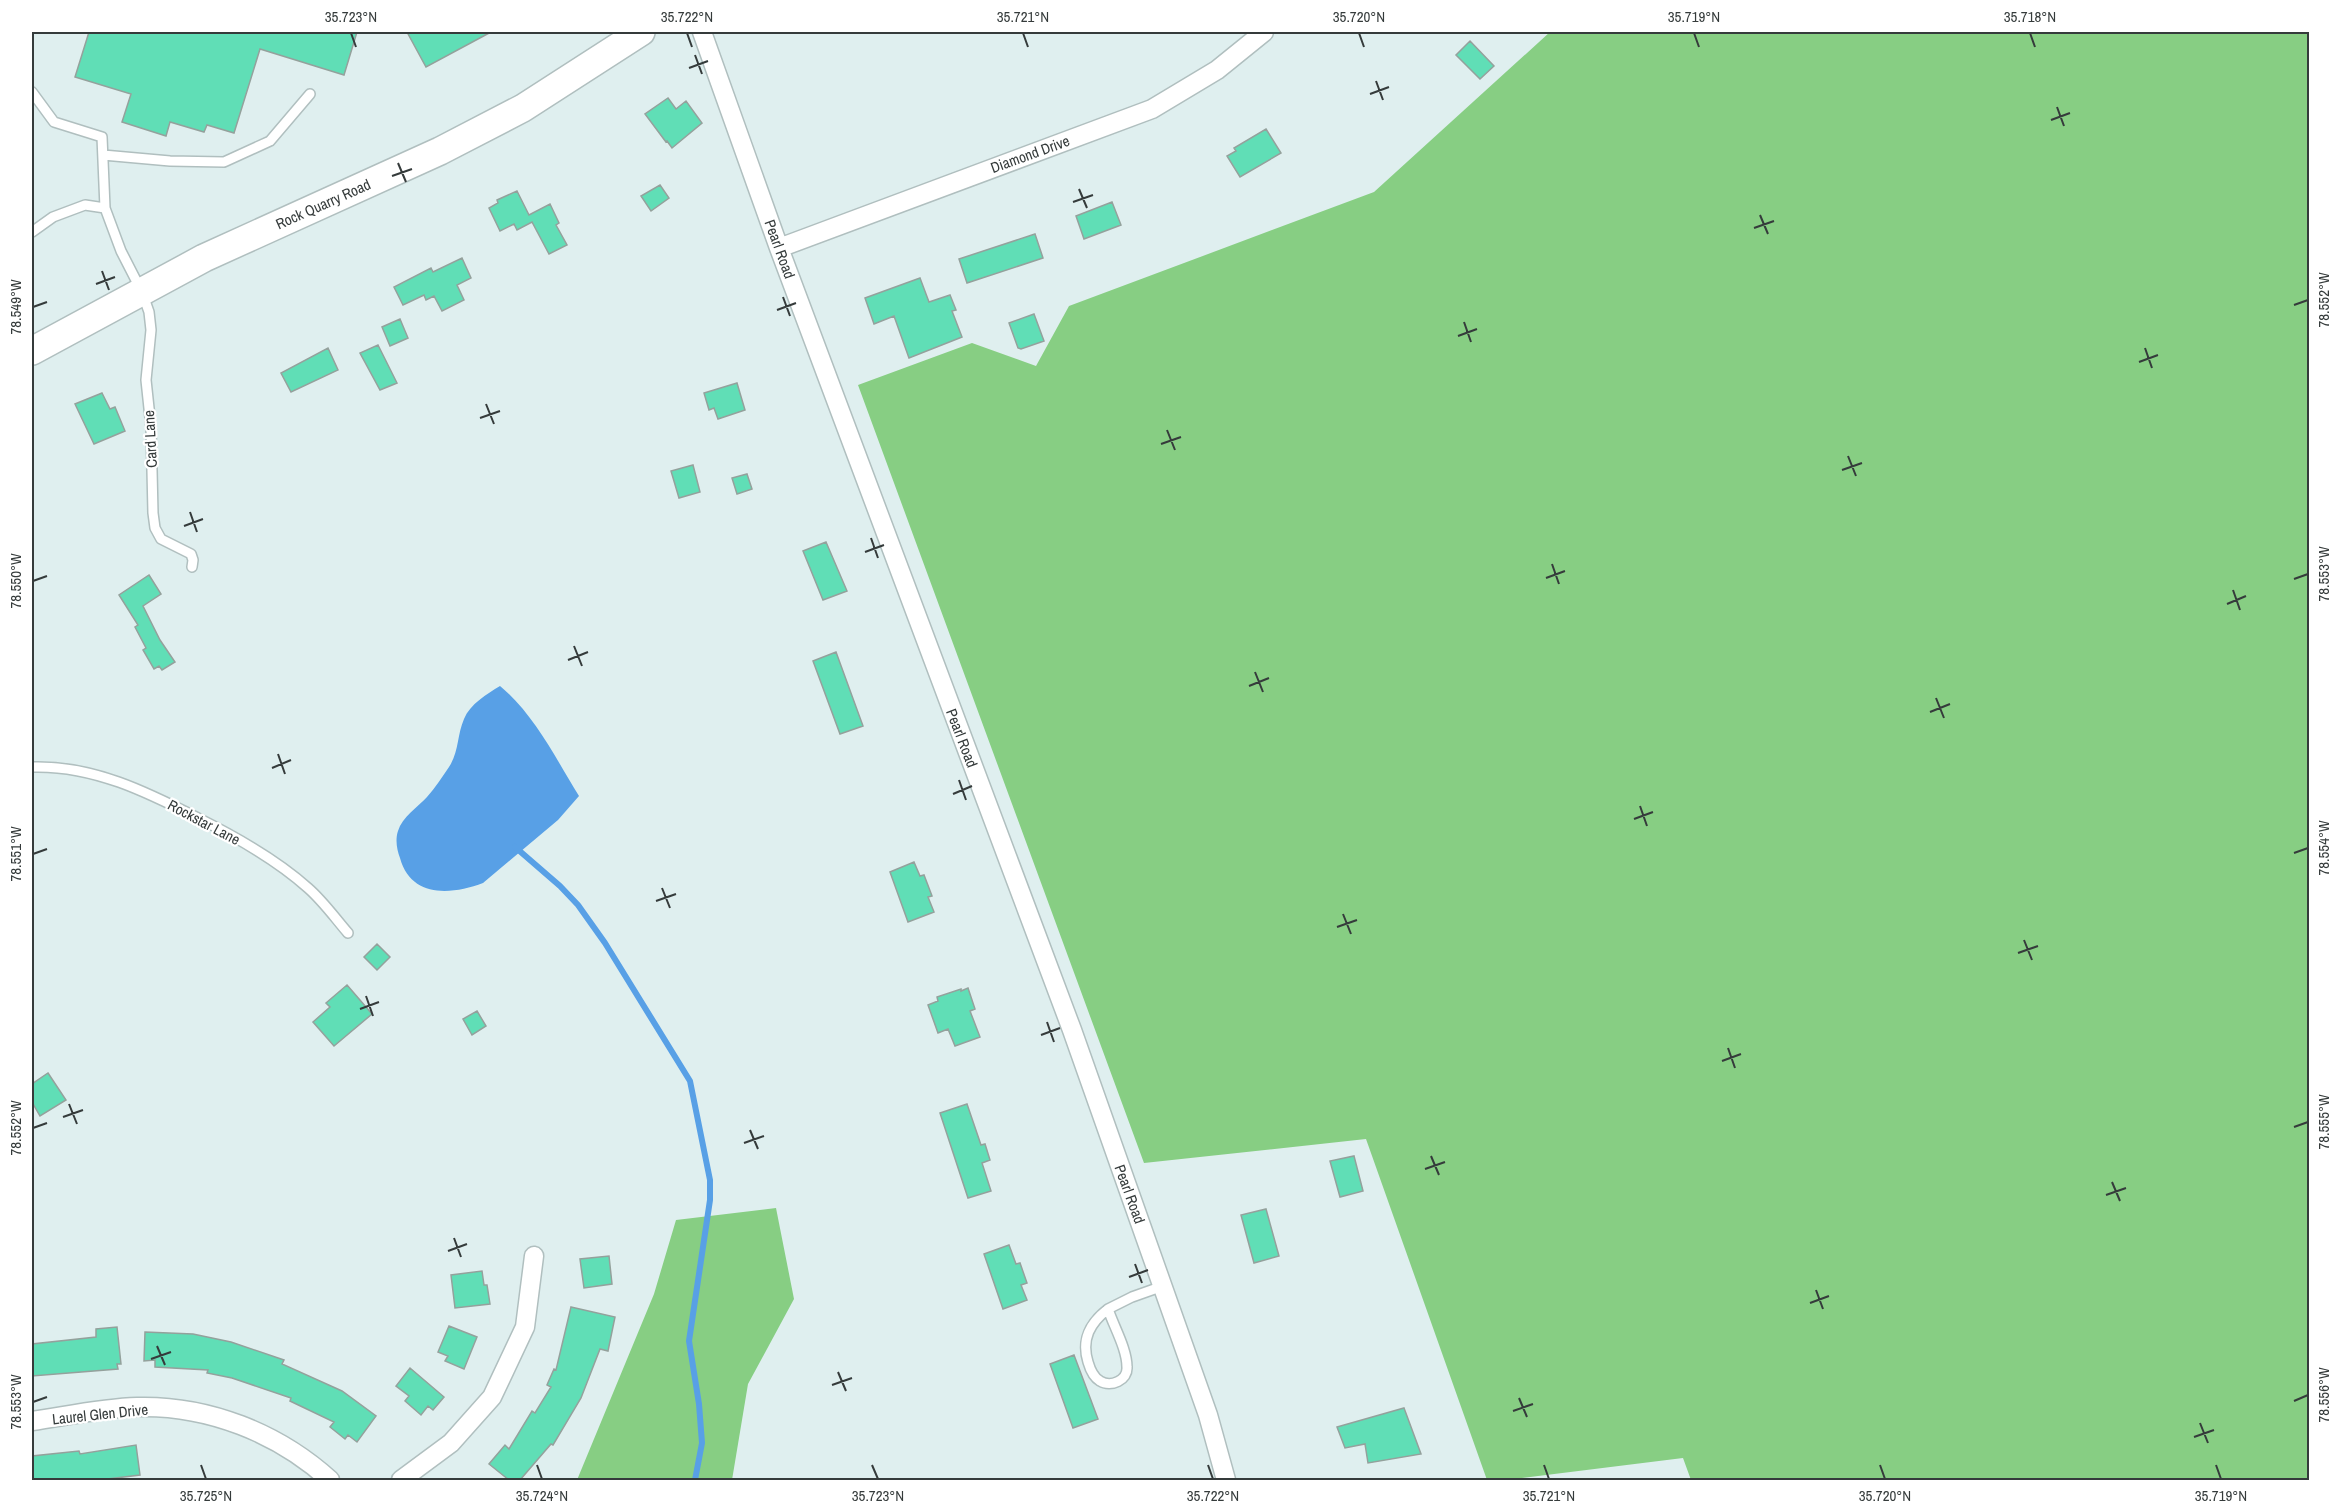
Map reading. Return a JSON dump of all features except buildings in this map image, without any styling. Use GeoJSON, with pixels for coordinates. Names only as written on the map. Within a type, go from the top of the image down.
{"type":"FeatureCollection","features":[{"type":"Feature","properties":{"kind":"main road","name":"Rock Quarry Road"},"geometry":{"type":"LineString","coordinates":[[32,351],[204,258],[429,156],[524,108],[641,32]]}},
{"type":"Feature","properties":{"kind":"street","name":"Pearl Road"},"geometry":{"type":"LineString","coordinates":[[702,32],[779,248],[1072,1030],[1208,1414],[1226,1480]]}},
{"type":"Feature","properties":{"kind":"street","name":"Diamond Drive"},"geometry":{"type":"LineString","coordinates":[[779,248],[1152,109],[1217,70],[1264,32]]}},
{"type":"Feature","properties":{"kind":"street"},"geometry":{"type":"LineString","coordinates":[[401,1480],[451,1443],[492,1397],[525,1327],[534,1256]]}},
{"type":"Feature","properties":{"kind":"street","name":"Laurel Glen Drive"},"geometry":{"type":"LineString","coordinates":[[32,1421],[136,1407],[177,1409],[225,1420],[264,1434],[307,1460],[330,1480]]}},
{"type":"Feature","properties":{"kind":"lane"},"geometry":{"type":"LineString","coordinates":[[32,92],[54,122],[102,137],[105,208],[121,251],[142,292]]}},
{"type":"Feature","properties":{"kind":"lane"},"geometry":{"type":"LineString","coordinates":[[103,156],[224,162],[270,141],[310,94]]}},
{"type":"Feature","properties":{"kind":"lane"},"geometry":{"type":"LineString","coordinates":[[32,232],[53,217],[85,205],[105,208]]}},
{"type":"Feature","properties":{"kind":"lane","name":"Card Lane"},"geometry":{"type":"LineString","coordinates":[[142,292],[149,312],[151,330],[146,380],[151,427],[155,528],[161,539],[191,554],[192,567]]}},
{"type":"Feature","properties":{"kind":"lane","name":"Rockstar Lane"},"geometry":{"type":"LineString","coordinates":[[32,767],[54,766],[114,779],[152,794],[218,828],[270,858],[309,889],[348,933]]}},
{"type":"Feature","properties":{"kind":"lane"},"geometry":{"type":"LineString","coordinates":[[1108,1309],[1128,1364],[1125,1377],[1108,1384],[1100,1382],[1093,1374],[1085,1350],[1086,1336],[1091,1325],[1108,1309],[1132,1296],[1163,1286]]}},
{"type":"Feature","properties":{"kind":"green space"},"geometry":{"type":"Polygon","coordinates":[[[1550,32],[2309,32],[2309,1480],[1691,1480],[1683,1458],[1505,1480],[1487,1480],[1366,1139],[1144,1163],[858,385],[972,343],[1036,366],[1069,306],[1374,192],[1550,32]]]}},
{"type":"Feature","properties":{"kind":"green space"},"geometry":{"type":"Polygon","coordinates":[[[776,1208],[794,1299],[748,1384],[732,1480],[577,1480],[654,1294],[676,1220],[776,1208]]]}},
{"type":"Feature","properties":{"kind":"water"},"geometry":{"type":"Polygon","coordinates":[[[500,686],[534,723],[579,796],[558,820],[483,883],[446,891],[423,887],[405,871],[397,848],[398,831],[403,821],[430,794],[449,767],[455,755],[462,725],[470,709],[500,686]]]}},
{"type":"Feature","properties":{"kind":"waterway"},"geometry":{"type":"LineString","coordinates":[[515,847],[578,905],[605,943],[690,1081],[710,1180],[710,1200],[689,1341],[699,1404],[702,1443],[695,1480]]}}]}
